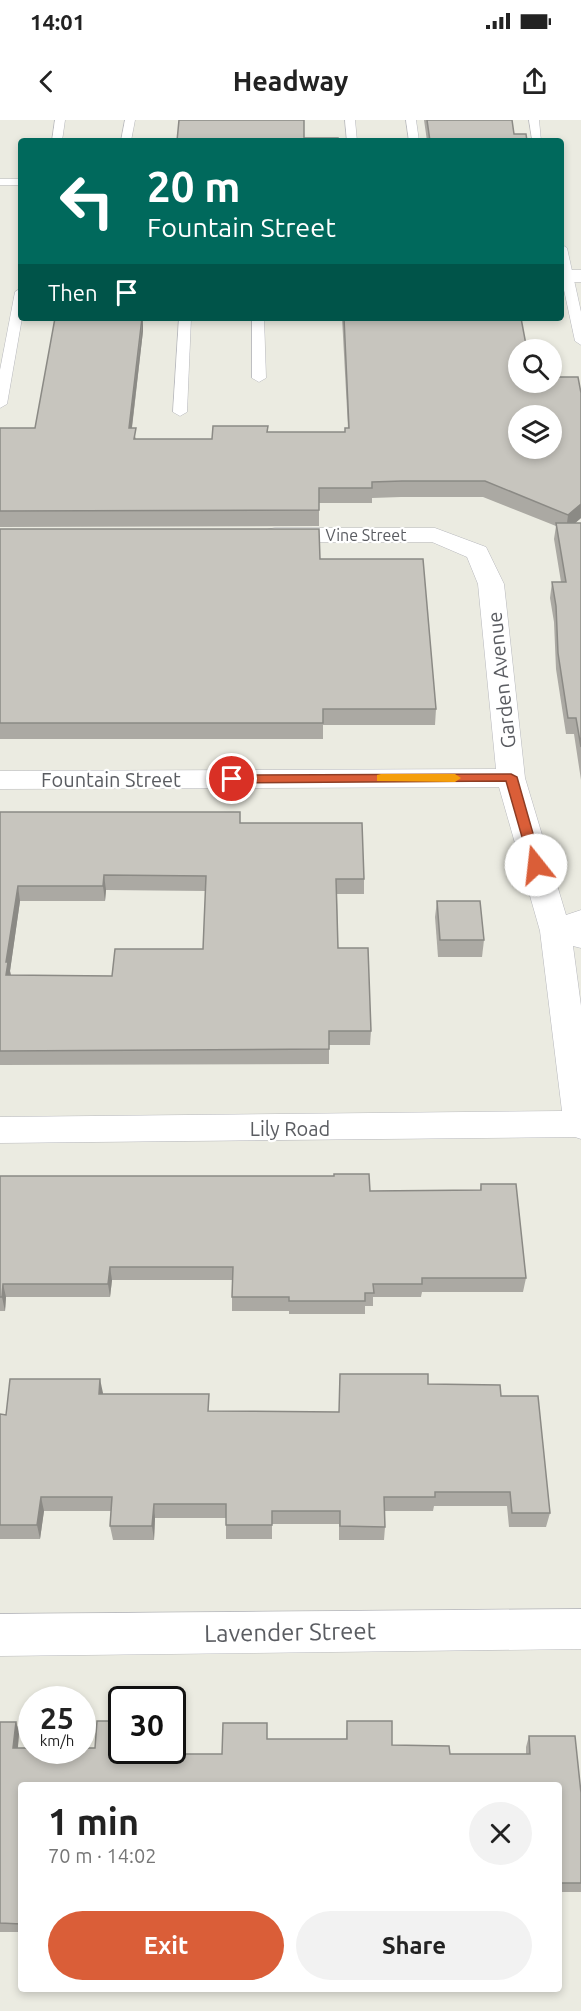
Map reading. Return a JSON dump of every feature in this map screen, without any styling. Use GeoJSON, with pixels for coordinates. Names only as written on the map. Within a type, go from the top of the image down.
{"type":"FeatureCollection","features":[{"type":"Feature","properties":{"kind":"street","name":"Vine Street"},"geometry":{"type":"LineString","coordinates":[[247,535],[435,535],[477,552]]}},
{"type":"Feature","properties":{"kind":"street","name":"Garden Avenue"},"geometry":{"type":"LineString","coordinates":[[477,552],[491,584],[511,777],[572,929],[581,1125]]}},
{"type":"Feature","properties":{"kind":"street","name":"Fountain Street"},"geometry":{"type":"LineString","coordinates":[[0,780],[511,777]]}},
{"type":"Feature","properties":{"kind":"street","name":"Lily Road"},"geometry":{"type":"LineString","coordinates":[[0,1130],[581,1125]]}},
{"type":"Feature","properties":{"kind":"street","name":"Lavender Street"},"geometry":{"type":"LineString","coordinates":[[0,1635],[581,1629]]}},
{"type":"Feature","properties":{"kind":"lane"},"geometry":{"type":"LineString","coordinates":[[57,138],[60,120]]}},
{"type":"Feature","properties":{"kind":"lane"},"geometry":{"type":"LineString","coordinates":[[127,138],[130,120]]}},
{"type":"Feature","properties":{"kind":"lane"},"geometry":{"type":"LineString","coordinates":[[350,120],[352,138]]}},
{"type":"Feature","properties":{"kind":"lane"},"geometry":{"type":"LineString","coordinates":[[411,120],[414,138]]}},
{"type":"Feature","properties":{"kind":"lane"},"geometry":{"type":"LineString","coordinates":[[534,120],[537,138]]}},
{"type":"Feature","properties":{"kind":"lane"},"geometry":{"type":"LineString","coordinates":[[0,182],[18,182]]}},
{"type":"Feature","properties":{"kind":"lane"},"geometry":{"type":"LineString","coordinates":[[564,257],[570,276],[581,340]]}},
{"type":"Feature","properties":{"kind":"lane"},"geometry":{"type":"LineString","coordinates":[[0,404],[18,308]]}},
{"type":"Feature","properties":{"kind":"lane"},"geometry":{"type":"LineString","coordinates":[[180,412],[185,321]]}},
{"type":"Feature","properties":{"kind":"lane"},"geometry":{"type":"LineString","coordinates":[[258,321],[259,378]]}},
{"type":"Feature","properties":{"kind":"building"},"geometry":{"type":"Polygon","coordinates":[[[179,120],[304,120],[304,138],[177,138],[179,120]]]}},
{"type":"Feature","properties":{"kind":"building"},"geometry":{"type":"Polygon","coordinates":[[[427,120],[512,120],[514,134],[526,134],[527,138],[430,138],[427,120]]]}},
{"type":"Feature","properties":{"kind":"building"},"geometry":{"type":"Polygon","coordinates":[[[54,321],[142,321],[129,428],[136,428],[134,439],[212,439],[213,426],[268,426],[267,432],[345,432],[345,428],[349,428],[344,321],[522,321],[525,339],[508,339],[508,393],[562,393],[562,377],[578,377],[581,393],[581,504],[568,515],[485,481],[372,482],[372,488],[319,488],[319,510],[0,511],[0,428],[35,428],[54,321]]]}},
{"type":"Feature","properties":{"kind":"building"},"geometry":{"type":"Polygon","coordinates":[[[556,523],[581,523],[581,747],[576,718],[568,718],[558,653],[556,606],[552,582],[566,582],[556,523]]]}},
{"type":"Feature","properties":{"kind":"building"},"geometry":{"type":"Polygon","coordinates":[[[0,529],[319,529],[320,559],[423,559],[436,709],[323,709],[323,723],[0,723],[0,529]]]}},
{"type":"Feature","properties":{"kind":"building"},"geometry":{"type":"Polygon","coordinates":[[[0,812],[240,812],[240,823],[362,823],[364,879],[336,879],[338,948],[368,948],[371,1031],[329,1031],[329,1049],[0,1051],[0,812]],[[104,875],[103,886],[18,886],[6,975],[112,976],[115,949],[203,949],[206,876],[104,875]]]}},
{"type":"Feature","properties":{"kind":"building"},"geometry":{"type":"Polygon","coordinates":[[[437,901],[480,901],[484,940],[440,940],[437,901]]]}},
{"type":"Feature","properties":{"kind":"building"},"geometry":{"type":"Polygon","coordinates":[[[334,1174],[369,1174],[370,1191],[481,1190],[481,1184],[516,1184],[526,1278],[422,1278],[422,1284],[373,1284],[374,1293],[365,1293],[365,1301],[289,1301],[289,1297],[232,1297],[233,1267],[110,1267],[108,1284],[3,1284],[2,1297],[0,1297],[0,1176],[334,1176],[334,1174]]]}},
{"type":"Feature","properties":{"kind":"building"},"geometry":{"type":"Polygon","coordinates":[[[340,1374],[428,1374],[428,1384],[500,1385],[501,1396],[538,1396],[550,1513],[512,1513],[510,1492],[435,1492],[435,1497],[384,1497],[385,1527],[340,1526],[340,1511],[272,1511],[272,1525],[226,1525],[226,1504],[154,1504],[152,1526],[110,1526],[112,1497],[41,1497],[37,1525],[0,1525],[0,1414],[6,1415],[10,1379],[100,1379],[99,1394],[209,1394],[208,1411],[339,1412],[340,1374]]]}},
{"type":"Feature","properties":{"kind":"building"},"geometry":{"type":"Polygon","coordinates":[[[97,1721],[108,1721],[108,1764],[186,1764],[186,1754],[222,1754],[223,1723],[267,1723],[267,1739],[347,1739],[347,1721],[392,1721],[392,1745],[449,1746],[450,1754],[530,1754],[529,1736],[575,1736],[581,1793],[581,1883],[562,1883],[562,1782],[18,1782],[18,1924],[0,1923],[0,1722],[16,1722],[13,1748],[18,1748],[18,1764],[96,1764],[97,1721]]]}},
{"type":"Feature","properties":{"kind":"slow traffic"},"geometry":{"type":"LineString","coordinates":[[381,778],[455,778]]}},
{"type":"Feature","properties":{"kind":"route"},"geometry":{"type":"LineString","coordinates":[[232,779],[511,777],[536,865]]}}]}
